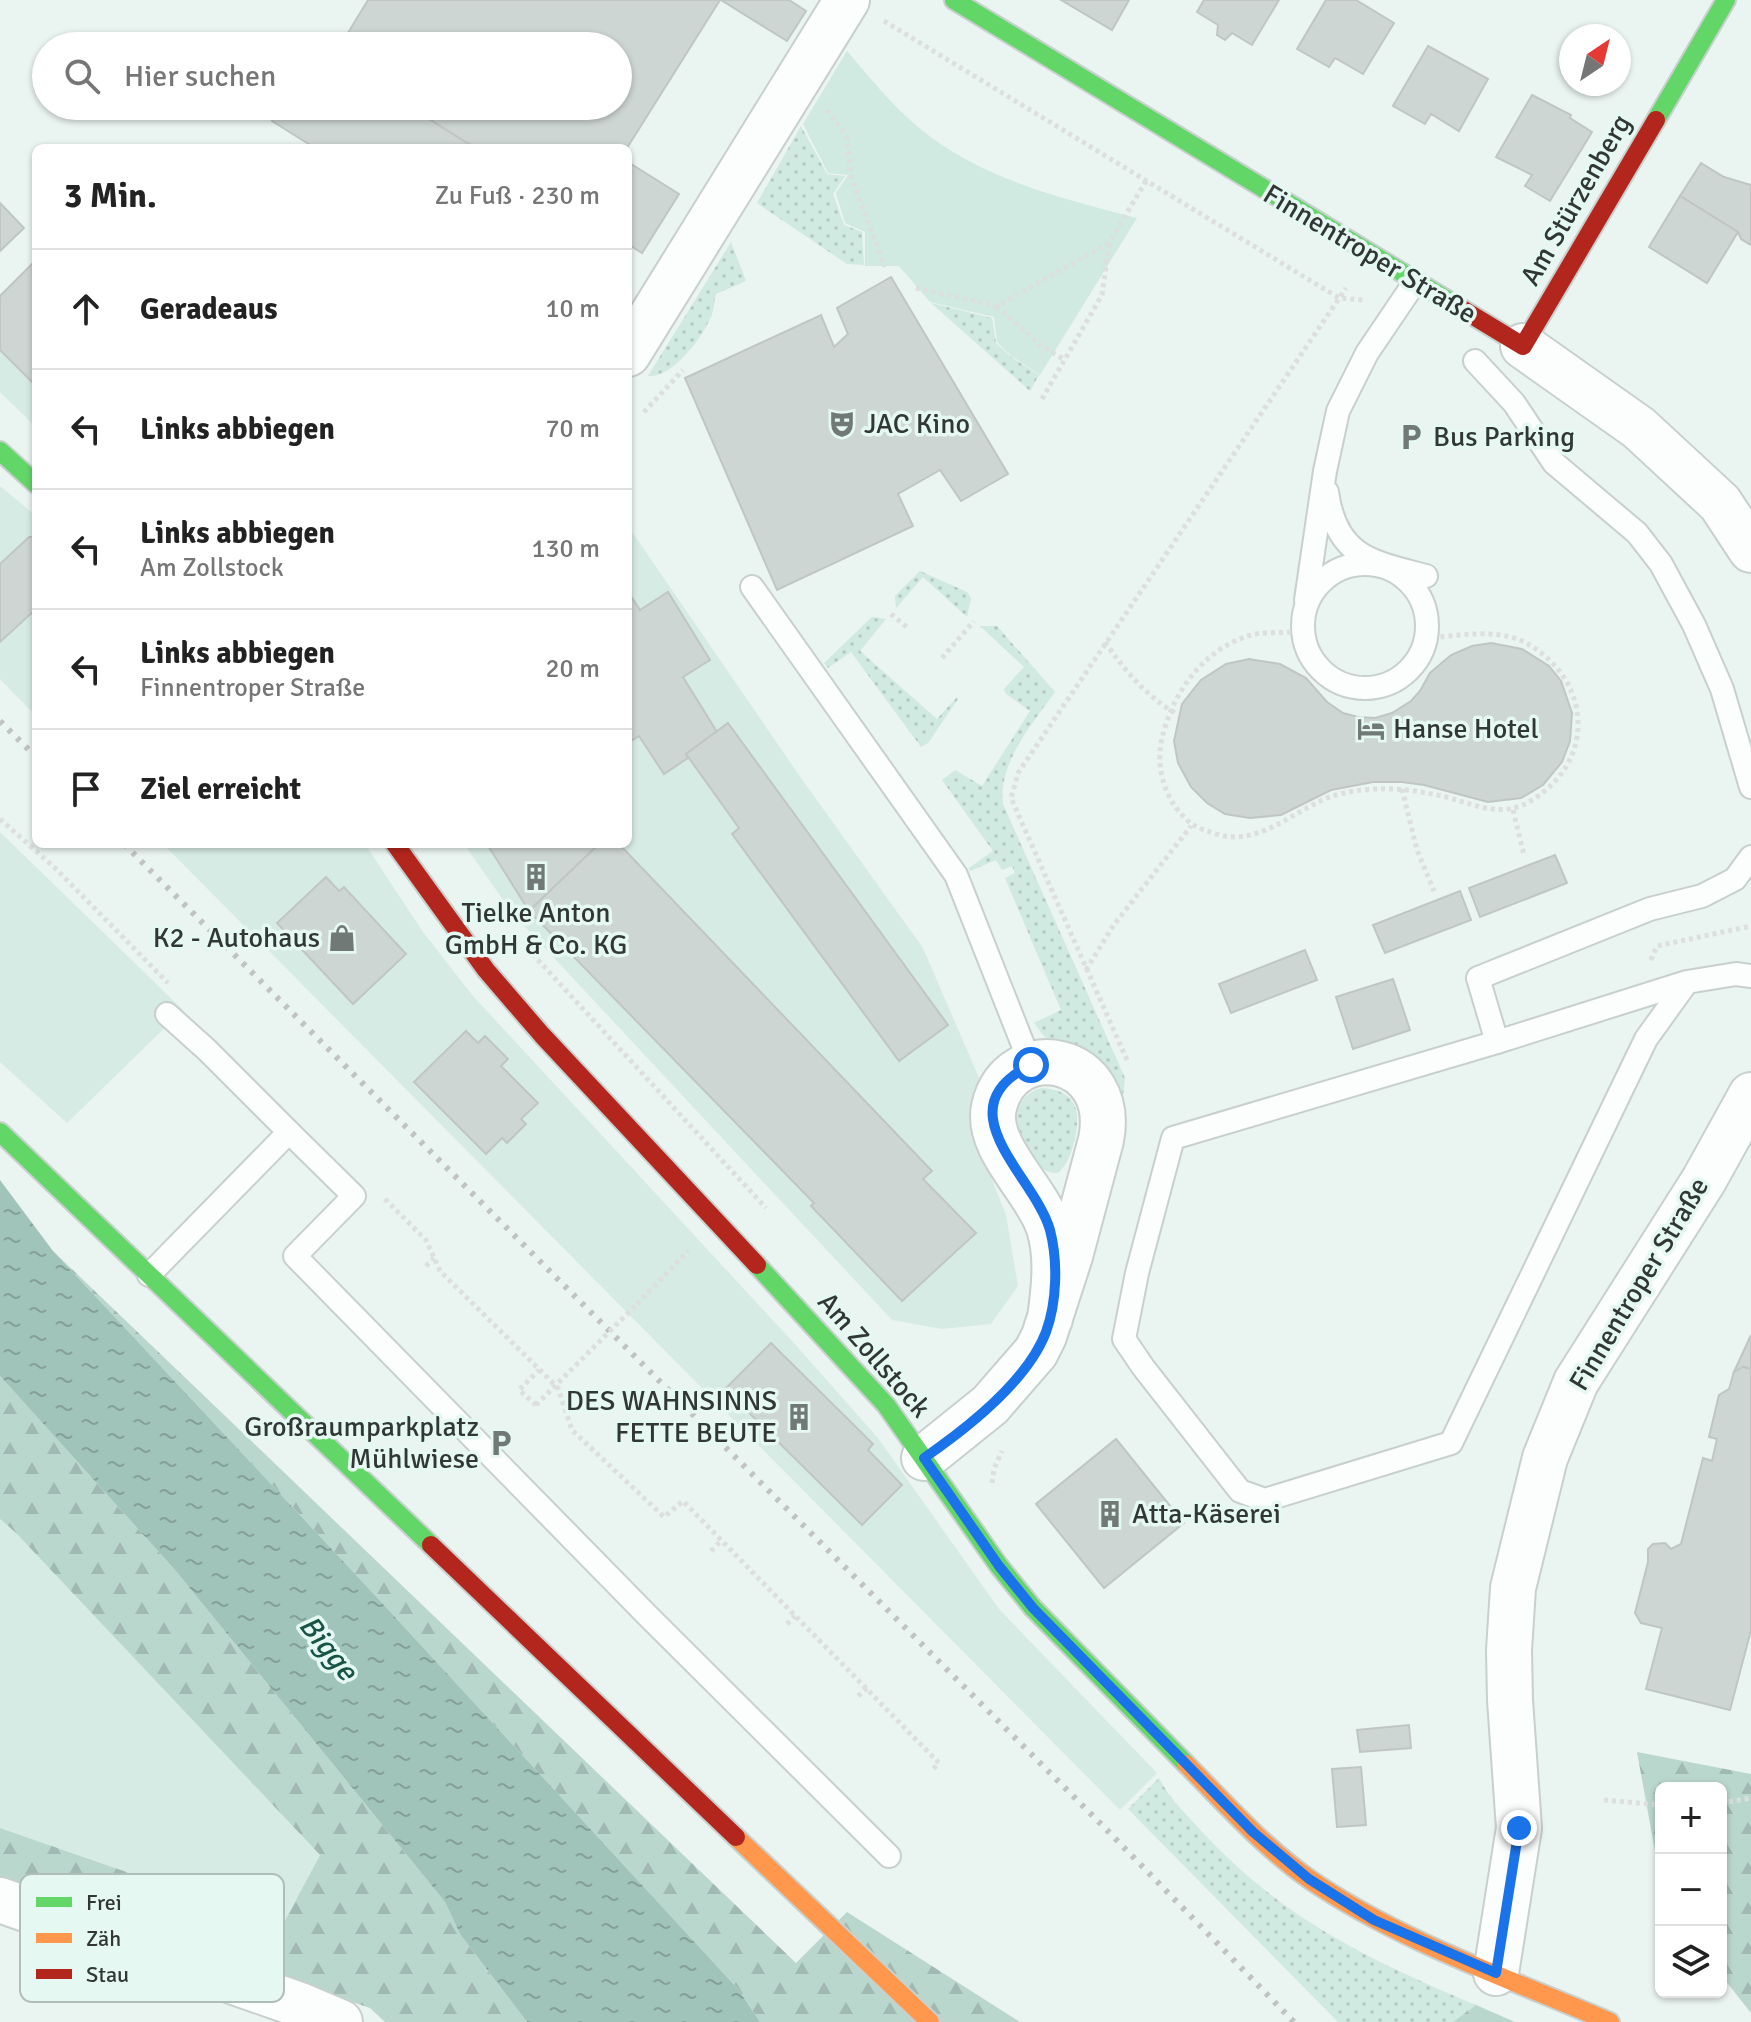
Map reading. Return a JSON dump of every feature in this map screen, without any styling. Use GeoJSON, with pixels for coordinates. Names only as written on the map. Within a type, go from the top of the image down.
{"type":"FeatureCollection","features":[{"type":"Feature","properties":{"kind":"street","name":"Finnentroper Straße"},"geometry":{"type":"LineString","coordinates":[[954,0],[1523,346],[1639,428],[1720,503],[1751,550]]}},
{"type":"Feature","properties":{"kind":"street","name":"Am Stürzenberg"},"geometry":{"type":"LineString","coordinates":[[1523,346],[1726,0]]}},
{"type":"Feature","properties":{"kind":"street"},"geometry":{"type":"LineString","coordinates":[[632,348],[796,84],[863,9]]}},
{"type":"Feature","properties":{"kind":"street"},"geometry":{"type":"LineString","coordinates":[[0,451],[32,480]]}},
{"type":"Feature","properties":{"kind":"street","name":"Am Zollstock"},"geometry":{"type":"LineString","coordinates":[[398,848],[486,970],[542,1035],[886,1405],[999,1566],[1033,1608],[1253,1832],[1309,1879],[1374,1920],[1496,1973]]}},
{"type":"Feature","properties":{"kind":"street"},"geometry":{"type":"LineString","coordinates":[[924,1458],[970,1423],[1013,1381],[1036,1352],[1050,1319],[1070,1256],[1096,1162],[1104,1123],[1103,1110],[1092,1084],[1069,1065],[1045,1062],[1031,1065],[1011,1078],[1001,1090],[994,1108],[995,1131],[1005,1154],[1037,1202],[1049,1229],[1054,1260],[1050,1319]]}},
{"type":"Feature","properties":{"kind":"street","name":"Finnentroper Straße"},"geometry":{"type":"LineString","coordinates":[[1496,1973],[1519,1828],[1510,1688],[1513,1588],[1545,1458],[1576,1382],[1704,1180],[1751,1095]]}},
{"type":"Feature","properties":{"kind":"street"},"geometry":{"type":"LineString","coordinates":[[0,1132],[930,2022]]}},
{"type":"Feature","properties":{"kind":"street"},"geometry":{"type":"LineString","coordinates":[[1005,1154],[1032,1184],[1059,1203],[1082,1187],[1096,1162]]}},
{"type":"Feature","properties":{"kind":"street"},"geometry":{"type":"LineString","coordinates":[[0,1900],[20,1907]]}},
{"type":"Feature","properties":{"kind":"street"},"geometry":{"type":"LineString","coordinates":[[1496,1973],[1610,2022]]}},
{"type":"Feature","properties":{"kind":"street"},"geometry":{"type":"LineString","coordinates":[[284,1998],[340,2022]]}},
{"type":"Feature","properties":{"kind":"lane"},"geometry":{"type":"LineString","coordinates":[[1325,471],[1328,499],[1339,531],[1356,551],[1410,581],[1422,598],[1428,617],[1427,638],[1420,657],[1408,673],[1391,684],[1371,688],[1350,687],[1332,679],[1317,666],[1303,631],[1325,471],[1335,420],[1347,389],[1367,353],[1415,282]]}},
{"type":"Feature","properties":{"kind":"lane"},"geometry":{"type":"LineString","coordinates":[[1475,361],[1514,403],[1554,463],[1637,533],[1661,564],[1694,625],[1722,689],[1751,787]]}},
{"type":"Feature","properties":{"kind":"lane"},"geometry":{"type":"LineString","coordinates":[[1305,608],[1314,589],[1328,575],[1343,567],[1360,563],[1377,564],[1426,576]]}},
{"type":"Feature","properties":{"kind":"lane"},"geometry":{"type":"LineString","coordinates":[[752,587],[956,875],[1031,1065]]}},
{"type":"Feature","properties":{"kind":"lane"},"geometry":{"type":"LineString","coordinates":[[1497,1042],[1478,978],[1650,909],[1702,896],[1735,879],[1751,857]]}},
{"type":"Feature","properties":{"kind":"lane"},"geometry":{"type":"LineString","coordinates":[[1687,982],[1646,1039],[1451,1443],[1265,1500],[1240,1491],[1124,1339],[1137,1273],[1173,1138],[1687,982],[1736,974],[1751,976]]}},
{"type":"Feature","properties":{"kind":"lane"},"geometry":{"type":"LineString","coordinates":[[167,1014],[354,1196],[295,1256],[647,1615],[889,1856]]}},
{"type":"Feature","properties":{"kind":"lane"},"geometry":{"type":"LineString","coordinates":[[149,1275],[289,1132]]}},
{"type":"Feature","properties":{"kind":"path"},"geometry":{"type":"LineString","coordinates":[[863,9],[1339,298],[1401,304]]}},
{"type":"Feature","properties":{"kind":"path"},"geometry":{"type":"LineString","coordinates":[[796,84],[825,107],[847,137],[851,177],[885,267]]}},
{"type":"Feature","properties":{"kind":"path"},"geometry":{"type":"LineString","coordinates":[[1042,399],[1102,295],[1109,243],[1146,181]]}},
{"type":"Feature","properties":{"kind":"path"},"geometry":{"type":"LineString","coordinates":[[997,306],[1109,243]]}},
{"type":"Feature","properties":{"kind":"path"},"geometry":{"type":"LineString","coordinates":[[1133,1072],[1011,798],[1018,773],[1369,254]]}},
{"type":"Feature","properties":{"kind":"path"},"geometry":{"type":"LineString","coordinates":[[916,288],[997,306],[1040,345],[1065,360]]}},
{"type":"Feature","properties":{"kind":"path"},"geometry":{"type":"LineString","coordinates":[[644,412],[683,370]]}},
{"type":"Feature","properties":{"kind":"path"},"geometry":{"type":"LineString","coordinates":[[891,614],[908,628]]}},
{"type":"Feature","properties":{"kind":"path"},"geometry":{"type":"LineString","coordinates":[[942,658],[974,621]]}},
{"type":"Feature","properties":{"kind":"path"},"geometry":{"type":"LineString","coordinates":[[1303,631],[1247,636],[1217,651],[1183,685],[1170,710],[1162,738],[1160,772],[1170,800],[1191,826],[1232,839],[1269,829],[1336,795],[1378,789],[1402,789],[1448,798],[1474,807],[1513,810],[1533,800],[1558,779],[1574,753],[1579,725],[1571,688],[1556,665],[1527,643],[1498,633],[1427,638]]}},
{"type":"Feature","properties":{"kind":"path"},"geometry":{"type":"LineString","coordinates":[[1105,642],[1124,670],[1144,691],[1178,715]]}},
{"type":"Feature","properties":{"kind":"path"},"geometry":{"type":"LineString","coordinates":[[1402,789],[1417,850],[1434,891]]}},
{"type":"Feature","properties":{"kind":"path"},"geometry":{"type":"LineString","coordinates":[[1513,810],[1524,855]]}},
{"type":"Feature","properties":{"kind":"path"},"geometry":{"type":"LineString","coordinates":[[0,819],[32,848]]}},
{"type":"Feature","properties":{"kind":"path"},"geometry":{"type":"LineString","coordinates":[[1086,971],[1113,926],[1191,826]]}},
{"type":"Feature","properties":{"kind":"path"},"geometry":{"type":"LineString","coordinates":[[32,848],[168,983]]}},
{"type":"Feature","properties":{"kind":"path"},"geometry":{"type":"LineString","coordinates":[[1648,968],[1657,946],[1751,926]]}},
{"type":"Feature","properties":{"kind":"path"},"geometry":{"type":"LineString","coordinates":[[381,1195],[426,1240],[440,1271],[498,1333],[558,1388],[572,1430],[664,1517],[683,1501],[939,1763],[932,1770]]}},
{"type":"Feature","properties":{"kind":"path"},"geometry":{"type":"LineString","coordinates":[[539,1370],[519,1390],[536,1405],[717,1222]]}},
{"type":"Feature","properties":{"kind":"path"},"geometry":{"type":"LineString","coordinates":[[426,1266],[434,1258]]}},
{"type":"Feature","properties":{"kind":"path"},"geometry":{"type":"LineString","coordinates":[[711,1551],[722,1540]]}},
{"type":"Feature","properties":{"kind":"path"},"geometry":{"type":"LineString","coordinates":[[787,1624],[795,1616]]}},
{"type":"Feature","properties":{"kind":"path"},"geometry":{"type":"LineString","coordinates":[[858,1696],[867,1688]]}},
{"type":"Feature","properties":{"kind":"path"},"geometry":{"type":"LineString","coordinates":[[1727,1802],[1751,1798]]}},
{"type":"Feature","properties":{"kind":"path"},"geometry":{"type":"LineString","coordinates":[[1604,1800],[1655,1804]]}},
{"type":"Feature","properties":{"kind":"shaded area"},"geometry":{"type":"Polygon","coordinates":[[[847,51],[908,119],[968,160],[1022,184],[1137,218],[1040,375],[997,342],[994,317],[930,302],[899,266],[865,266],[865,232],[845,223],[836,193],[848,175],[828,173],[803,124],[847,51]]]}},
{"type":"Feature","properties":{"kind":"shaded area"},"geometry":{"type":"Polygon","coordinates":[[[801,126],[827,174],[845,176],[833,194],[844,225],[862,232],[864,265],[847,264],[757,203],[801,126]]]}},
{"type":"Feature","properties":{"kind":"shaded area"},"geometry":{"type":"Polygon","coordinates":[[[731,242],[746,281],[716,294],[706,327],[685,356],[667,371],[648,376],[731,242]]]}},
{"type":"Feature","properties":{"kind":"shaded area"},"geometry":{"type":"Polygon","coordinates":[[[32,266],[32,423],[0,392],[0,296],[32,266]]]}},
{"type":"Feature","properties":{"kind":"shaded area"},"geometry":{"type":"Polygon","coordinates":[[[931,303],[992,318],[996,343],[1039,375],[1030,391],[931,303]]]}},
{"type":"Feature","properties":{"kind":"shaded area"},"geometry":{"type":"Polygon","coordinates":[[[0,486],[32,513],[32,712],[0,679],[0,486]]]}},
{"type":"Feature","properties":{"kind":"shaded area"},"geometry":{"type":"Polygon","coordinates":[[[632,532],[801,778],[923,948],[980,1080],[974,1092],[971,1127],[1006,1215],[1018,1286],[991,1324],[942,1329],[892,1320],[513,914],[467,848],[632,848],[632,532]]]}},
{"type":"Feature","properties":{"kind":"shaded area"},"geometry":{"type":"Polygon","coordinates":[[[920,571],[967,592],[971,598],[967,617],[923,577],[896,608],[895,596],[920,571]]]}},
{"type":"Feature","properties":{"kind":"shaded area"},"geometry":{"type":"Polygon","coordinates":[[[872,617],[886,619],[860,651],[937,719],[958,699],[928,743],[921,747],[851,652],[828,668],[824,663],[872,617]]]}},
{"type":"Feature","properties":{"kind":"shaded area"},"geometry":{"type":"Polygon","coordinates":[[[980,626],[997,626],[1055,692],[1011,759],[1003,789],[1003,804],[1125,1078],[1120,1125],[1055,1043],[1044,1036],[1034,1023],[1061,1010],[1005,878],[1015,873],[1012,866],[1002,870],[996,860],[970,871],[969,868],[993,851],[942,780],[955,770],[982,786],[1030,711],[1006,694],[1004,689],[1024,667],[980,626]]]}},
{"type":"Feature","properties":{"kind":"shaded area"},"geometry":{"type":"Polygon","coordinates":[[[0,832],[183,1010],[67,1123],[0,1062],[0,832]]]}},
{"type":"Feature","properties":{"kind":"shaded area"},"geometry":{"type":"Polygon","coordinates":[[[167,848],[368,848],[423,932],[473,996],[878,1438],[999,1609],[1157,1773],[1120,1810],[167,848]]]}},
{"type":"Feature","properties":{"kind":"shaded area"},"geometry":{"type":"Polygon","coordinates":[[[1042,1088],[1069,1097],[1076,1110],[1077,1128],[1072,1148],[1067,1162],[1057,1173],[1045,1170],[1034,1162],[1019,1135],[1019,1106],[1028,1095],[1042,1088]]]}},
{"type":"Feature","properties":{"kind":"shaded area"},"geometry":{"type":"Polygon","coordinates":[[[0,1519],[320,1855],[284,1922],[284,1874],[132,1874],[0,1828],[0,1519]]]}},
{"type":"Feature","properties":{"kind":"shaded area"},"geometry":{"type":"Polygon","coordinates":[[[1159,1778],[1180,1808],[1205,1835],[1267,1892],[1298,1915],[1400,1972],[1476,2005],[1453,2022],[1338,2022],[1128,1809],[1159,1778]]]}},
{"type":"Feature","properties":{"kind":"green space"},"geometry":{"type":"Polygon","coordinates":[[[53,1251],[796,1963],[847,1912],[1020,2022],[760,2022],[738,1989],[53,1251]]]}},
{"type":"Feature","properties":{"kind":"green space"},"geometry":{"type":"Polygon","coordinates":[[[0,1376],[175,1570],[445,1902],[460,1934],[527,2022],[385,2022],[370,2008],[284,1979],[284,1922],[320,1855],[0,1519],[0,1376]]]}},
{"type":"Feature","properties":{"kind":"green space"},"geometry":{"type":"Polygon","coordinates":[[[1637,1752],[1751,1774],[1751,2013],[1727,1983],[1727,1782],[1655,1782],[1655,1851],[1637,1752]]]}},
{"type":"Feature","properties":{"kind":"green space"},"geometry":{"type":"Polygon","coordinates":[[[0,1828],[132,1874],[20,1874],[20,1889],[0,1882],[0,1828]]]}},
{"type":"Feature","properties":{"kind":"green space"},"geometry":{"type":"Polygon","coordinates":[[[1476,2005],[1515,2022],[1453,2022],[1476,2005]]]}},
{"type":"Feature","properties":{"kind":"water","name":"Bigge"},"geometry":{"type":"Polygon","coordinates":[[[0,1180],[53,1251],[738,1989],[760,2022],[527,2022],[460,1934],[445,1902],[175,1570],[0,1376],[0,1180]]]}},
{"type":"Feature","properties":{"kind":"building"},"geometry":{"type":"Polygon","coordinates":[[[368,0],[720,0],[630,144],[469,144],[430,120],[632,120],[632,32],[349,32],[368,0]]]}},
{"type":"Feature","properties":{"kind":"building"},"geometry":{"type":"Polygon","coordinates":[[[721,0],[789,0],[806,11],[787,41],[721,0]]]}},
{"type":"Feature","properties":{"kind":"building"},"geometry":{"type":"Polygon","coordinates":[[[1061,0],[1129,0],[1112,30],[1061,0]]]}},
{"type":"Feature","properties":{"kind":"building"},"geometry":{"type":"Polygon","coordinates":[[[1204,0],[1279,0],[1252,45],[1232,33],[1225,40],[1217,35],[1218,25],[1197,12],[1204,0]]]}},
{"type":"Feature","properties":{"kind":"building"},"geometry":{"type":"Polygon","coordinates":[[[1326,0],[1356,0],[1394,23],[1363,74],[1335,58],[1329,67],[1297,49],[1326,0]]]}},
{"type":"Feature","properties":{"kind":"building"},"geometry":{"type":"Polygon","coordinates":[[[1428,46],[1488,79],[1459,131],[1431,114],[1425,124],[1393,106],[1428,46]]]}},
{"type":"Feature","properties":{"kind":"building"},"geometry":{"type":"Polygon","coordinates":[[[1532,95],[1571,115],[1570,118],[1592,132],[1550,201],[1525,186],[1532,175],[1496,157],[1532,95]]]}},
{"type":"Feature","properties":{"kind":"building"},"geometry":{"type":"Polygon","coordinates":[[[430,120],[469,144],[309,144],[272,121],[430,120]]]}},
{"type":"Feature","properties":{"kind":"building"},"geometry":{"type":"Polygon","coordinates":[[[1701,163],[1724,177],[1751,185],[1751,245],[1741,239],[1738,232],[1680,196],[1701,163]]]}},
{"type":"Feature","properties":{"kind":"building"},"geometry":{"type":"Polygon","coordinates":[[[632,165],[679,194],[642,253],[632,247],[632,165]]]}},
{"type":"Feature","properties":{"kind":"building"},"geometry":{"type":"Polygon","coordinates":[[[1680,196],[1738,232],[1707,283],[1649,247],[1680,196]]]}},
{"type":"Feature","properties":{"kind":"building"},"geometry":{"type":"Polygon","coordinates":[[[0,203],[24,228],[0,251],[0,203]]]}},
{"type":"Feature","properties":{"kind":"building"},"geometry":{"type":"Polygon","coordinates":[[[32,264],[32,382],[0,350],[0,296],[32,264]]]}},
{"type":"Feature","properties":{"kind":"building","name":"JAC Kino"},"geometry":{"type":"Polygon","coordinates":[[[891,277],[1008,474],[961,501],[940,470],[898,494],[913,526],[777,590],[685,378],[821,315],[834,347],[848,334],[837,308],[891,277]]]}},
{"type":"Feature","properties":{"kind":"building"},"geometry":{"type":"Polygon","coordinates":[[[32,537],[32,613],[0,642],[0,564],[32,537]]]}},
{"type":"Feature","properties":{"kind":"building"},"geometry":{"type":"Polygon","coordinates":[[[668,592],[710,660],[683,677],[717,732],[664,774],[639,736],[632,740],[632,598],[640,610],[668,592]]]}},
{"type":"Feature","properties":{"kind":"building"},"geometry":{"type":"Polygon","coordinates":[[[1491,643],[1522,649],[1549,666],[1561,681],[1572,713],[1570,741],[1562,762],[1543,785],[1521,798],[1488,802],[1424,785],[1373,782],[1331,790],[1281,815],[1250,818],[1225,814],[1207,803],[1191,787],[1178,763],[1174,741],[1182,704],[1201,680],[1226,664],[1249,659],[1280,664],[1306,678],[1327,702],[1343,713],[1375,718],[1392,713],[1411,701],[1430,673],[1451,655],[1472,646],[1491,643]]]}},
{"type":"Feature","properties":{"kind":"building"},"geometry":{"type":"Polygon","coordinates":[[[728,723],[948,1025],[899,1061],[732,834],[739,828],[686,754],[728,723]]]}},
{"type":"Feature","properties":{"kind":"building","name":"Tielke Anton GmbH & Co. KG"},"geometry":{"type":"Polygon","coordinates":[[[490,848],[595,848],[529,911],[490,848]]]}},
{"type":"Feature","properties":{"kind":"building"},"geometry":{"type":"Polygon","coordinates":[[[595,848],[623,848],[932,1171],[923,1179],[976,1233],[902,1301],[811,1206],[814,1203],[529,911],[595,848]]]}},
{"type":"Feature","properties":{"kind":"building"},"geometry":{"type":"Polygon","coordinates":[[[1555,855],[1567,883],[1480,917],[1469,888],[1555,855]]]}},
{"type":"Feature","properties":{"kind":"building","name":"K2 - Autohaus"},"geometry":{"type":"Polygon","coordinates":[[[326,877],[339,891],[344,887],[406,954],[353,1004],[277,923],[326,877]]]}},
{"type":"Feature","properties":{"kind":"building"},"geometry":{"type":"Polygon","coordinates":[[[1460,891],[1471,920],[1385,953],[1373,925],[1460,891]]]}},
{"type":"Feature","properties":{"kind":"building"},"geometry":{"type":"Polygon","coordinates":[[[1305,950],[1317,980],[1231,1013],[1219,984],[1305,950]]]}},
{"type":"Feature","properties":{"kind":"building"},"geometry":{"type":"Polygon","coordinates":[[[1393,979],[1410,1030],[1353,1049],[1336,997],[1393,979]]]}},
{"type":"Feature","properties":{"kind":"building"},"geometry":{"type":"Polygon","coordinates":[[[466,1031],[478,1043],[485,1036],[508,1059],[501,1066],[538,1103],[521,1119],[526,1124],[507,1143],[502,1138],[486,1154],[414,1082],[466,1031]]]}},
{"type":"Feature","properties":{"kind":"building"},"geometry":{"type":"Polygon","coordinates":[[[1751,1335],[1751,1369],[1743,1367],[1734,1372],[1751,1335]]]}},
{"type":"Feature","properties":{"kind":"building","name":"DES WAHNSINNS FETTE BEUTE"},"geometry":{"type":"Polygon","coordinates":[[[771,1343],[873,1444],[868,1450],[902,1485],[862,1525],[725,1389],[771,1343]]]}},
{"type":"Feature","properties":{"kind":"building"},"geometry":{"type":"Polygon","coordinates":[[[1743,1367],[1751,1369],[1751,1630],[1730,1710],[1646,1689],[1662,1628],[1641,1623],[1635,1613],[1648,1562],[1648,1549],[1653,1544],[1665,1543],[1671,1549],[1681,1544],[1703,1458],[1712,1461],[1717,1439],[1709,1437],[1719,1395],[1729,1389],[1734,1372],[1743,1367]]]}},
{"type":"Feature","properties":{"kind":"building","name":"Atta-Käserei"},"geometry":{"type":"Polygon","coordinates":[[[1116,1439],[1184,1523],[1104,1588],[1036,1504],[1116,1439]]]}},
{"type":"Feature","properties":{"kind":"building"},"geometry":{"type":"Polygon","coordinates":[[[1409,1725],[1411,1748],[1360,1752],[1357,1730],[1409,1725]]]}},
{"type":"Feature","properties":{"kind":"building"},"geometry":{"type":"Polygon","coordinates":[[[1361,1767],[1366,1825],[1337,1827],[1332,1769],[1361,1767]]]}},
{"type":"Feature","properties":{"kind":"railway"},"geometry":{"type":"LineString","coordinates":[[0,721],[32,753]]}},
{"type":"Feature","properties":{"kind":"railway"},"geometry":{"type":"LineString","coordinates":[[128,848],[1102,1825],[1294,2022]]}},
{"type":"Feature","properties":{"kind":"traffic: fast"},"geometry":{"type":"LineString","coordinates":[[954,0],[1457,306]]}},
{"type":"Feature","properties":{"kind":"traffic: fast"},"geometry":{"type":"LineString","coordinates":[[1656,120],[1726,0]]}},
{"type":"Feature","properties":{"kind":"traffic: fast"},"geometry":{"type":"LineString","coordinates":[[0,451],[32,480]]}},
{"type":"Feature","properties":{"kind":"traffic: fast"},"geometry":{"type":"LineString","coordinates":[[0,1132],[431,1545]]}},
{"type":"Feature","properties":{"kind":"traffic: fast"},"geometry":{"type":"LineString","coordinates":[[757,1265],[886,1405],[999,1566],[1033,1608],[1186,1764]]}},
{"type":"Feature","properties":{"kind":"traffic: slow"},"geometry":{"type":"LineString","coordinates":[[1186,1764],[1278,1855],[1347,1903],[1419,1941],[1610,2022]]}},
{"type":"Feature","properties":{"kind":"traffic: slow"},"geometry":{"type":"LineString","coordinates":[[736,1837],[930,2022]]}},
{"type":"Feature","properties":{"kind":"traffic: jam"},"geometry":{"type":"LineString","coordinates":[[1457,306],[1523,346],[1656,120]]}},
{"type":"Feature","properties":{"kind":"traffic: jam"},"geometry":{"type":"LineString","coordinates":[[398,848],[486,970],[542,1035],[757,1265]]}},
{"type":"Feature","properties":{"kind":"traffic: jam"},"geometry":{"type":"LineString","coordinates":[[431,1545],[736,1837]]}},
{"type":"Feature","properties":{"kind":"place","name":"JAC Kino"},"geometry":{"type":"Point","coordinates":[842,424]}},
{"type":"Feature","properties":{"kind":"place","name":"Bus Parking"},"geometry":{"type":"Point","coordinates":[1411,437]}},
{"type":"Feature","properties":{"kind":"place","name":"Hanse Hotel"},"geometry":{"type":"Point","coordinates":[1371,729]}},
{"type":"Feature","properties":{"kind":"place","name":"Tielke Anton GmbH & Co. KG"},"geometry":{"type":"Point","coordinates":[536,877]}},
{"type":"Feature","properties":{"kind":"place","name":"K2 - Autohaus"},"geometry":{"type":"Point","coordinates":[342,938]}},
{"type":"Feature","properties":{"kind":"place","name":"DES WAHNSINNS FETTE BEUTE"},"geometry":{"type":"Point","coordinates":[799,1417]}},
{"type":"Feature","properties":{"kind":"place","name":"Großraumparkplatz Mühlwiese"},"geometry":{"type":"Point","coordinates":[501,1443]}},
{"type":"Feature","properties":{"kind":"place","name":"Atta-Käserei"},"geometry":{"type":"Point","coordinates":[1110,1514]}},
{"type":"Feature","properties":{"kind":"route"},"geometry":{"type":"LineString","coordinates":[[1031,1065],[1011,1078],[1001,1090],[993,1121],[1005,1154],[1037,1202],[1049,1229],[1054,1260],[1050,1319],[1036,1352],[1013,1381],[970,1423],[924,1458],[999,1566],[1033,1608],[1183,1763],[1253,1832],[1309,1879],[1374,1920],[1496,1973],[1519,1828]]}}]}
